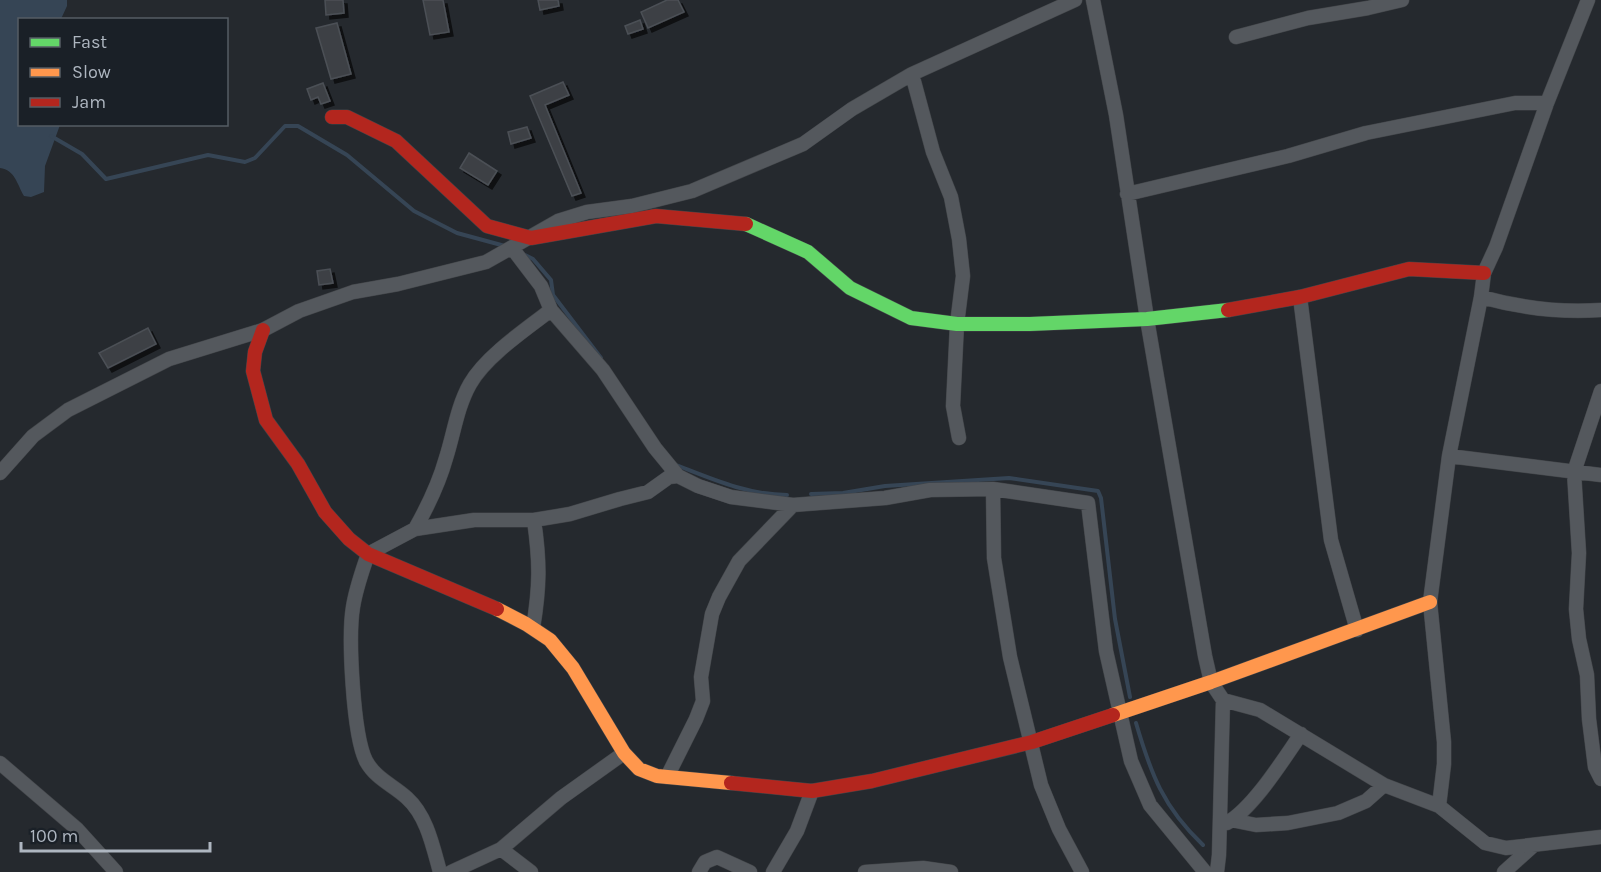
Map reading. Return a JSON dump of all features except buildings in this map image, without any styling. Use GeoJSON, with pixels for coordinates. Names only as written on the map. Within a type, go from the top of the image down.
{"type":"FeatureCollection","features":[{"type":"Feature","properties":{"kind":"street"},"geometry":{"type":"LineString","coordinates":[[0,472],[33,436],[68,410],[169,358],[263,330],[299,311],[353,292],[398,284],[486,262],[558,222],[587,212],[632,206],[692,190],[803,144],[852,109],[912,74],[1075,0]]}},
{"type":"Feature","properties":{"kind":"street"},"geometry":{"type":"LineString","coordinates":[[1093,0],[1116,115],[1147,320],[1211,682],[1223,700],[1226,824],[1217,872]]}},
{"type":"Feature","properties":{"kind":"street"},"geometry":{"type":"LineString","coordinates":[[1236,37],[1308,18],[1402,0]]}},
{"type":"Feature","properties":{"kind":"street"},"geometry":{"type":"LineString","coordinates":[[1439,806],[1444,742],[1430,602],[1449,456],[1484,273],[1496,247],[1547,103],[1588,0]]}},
{"type":"Feature","properties":{"kind":"street"},"geometry":{"type":"LineString","coordinates":[[912,74],[933,152],[951,197],[959,239],[963,276],[957,324],[953,406],[959,438]]}},
{"type":"Feature","properties":{"kind":"street"},"geometry":{"type":"LineString","coordinates":[[1127,194],[1288,156],[1366,133],[1515,103],[1547,103]]}},
{"type":"Feature","properties":{"kind":"street"},"geometry":{"type":"LineString","coordinates":[[332,117],[347,117],[396,141],[488,226],[531,238],[656,216],[747,224],[808,252],[850,288],[911,318],[957,324],[1147,320],[1239,309],[1300,297],[1409,269],[1484,273]]}},
{"type":"Feature","properties":{"kind":"street"},"geometry":{"type":"LineString","coordinates":[[512,248],[541,286],[551,310],[603,370],[654,448],[678,476],[698,486],[731,497],[793,506],[885,498],[930,490],[993,489],[1088,503],[1106,651],[1131,760],[1150,806],[1205,872]]}},
{"type":"Feature","properties":{"kind":"street"},"geometry":{"type":"LineString","coordinates":[[1300,297],[1330,540],[1357,630]]}},
{"type":"Feature","properties":{"kind":"street"},"geometry":{"type":"LineString","coordinates":[[1481,297],[1515,307],[1577,311],[1601,310]]}},
{"type":"Feature","properties":{"kind":"street"},"geometry":{"type":"LineString","coordinates":[[415,529],[431,500],[446,458],[457,415],[470,382],[498,351],[551,310]]}},
{"type":"Feature","properties":{"kind":"street"},"geometry":{"type":"LineString","coordinates":[[263,330],[255,352],[253,371],[266,420],[298,464],[325,512],[350,539],[368,554],[492,607],[533,628],[550,640],[573,668],[624,753],[639,769],[657,776],[812,791],[872,782],[1032,742],[1211,682],[1430,602]]}},
{"type":"Feature","properties":{"kind":"street"},"geometry":{"type":"LineString","coordinates":[[1601,390],[1574,472],[1579,553],[1576,609],[1579,639],[1587,675],[1589,719],[1595,767],[1601,779]]}},
{"type":"Feature","properties":{"kind":"street"},"geometry":{"type":"LineString","coordinates":[[1449,456],[1601,475]]}},
{"type":"Feature","properties":{"kind":"street"},"geometry":{"type":"LineString","coordinates":[[440,872],[427,827],[408,799],[380,780],[366,762],[359,740],[354,699],[352,610],[357,585],[368,554],[415,529],[474,520],[534,520],[570,514],[648,492],[669,477],[678,476]]}},
{"type":"Feature","properties":{"kind":"street"},"geometry":{"type":"LineString","coordinates":[[993,489],[992,538],[1010,657],[1041,785],[1059,830],[1082,872]]}},
{"type":"Feature","properties":{"kind":"street"},"geometry":{"type":"LineString","coordinates":[[667,777],[703,701],[701,677],[712,614],[719,597],[739,561],[793,506]]}},
{"type":"Feature","properties":{"kind":"street"},"geometry":{"type":"LineString","coordinates":[[533,628],[539,589],[540,558],[534,520]]}},
{"type":"Feature","properties":{"kind":"street"},"geometry":{"type":"LineString","coordinates":[[1223,700],[1260,710],[1384,785],[1439,806],[1485,843],[1506,848],[1601,837]]}},
{"type":"Feature","properties":{"kind":"street"},"geometry":{"type":"LineString","coordinates":[[1226,824],[1260,789],[1301,734]]}},
{"type":"Feature","properties":{"kind":"street"},"geometry":{"type":"LineString","coordinates":[[451,872],[501,849],[561,798],[624,753]]}},
{"type":"Feature","properties":{"kind":"street"},"geometry":{"type":"LineString","coordinates":[[0,763],[77,830],[117,872]]}},
{"type":"Feature","properties":{"kind":"street"},"geometry":{"type":"LineString","coordinates":[[1226,824],[1288,824],[1338,813],[1366,801],[1384,785]]}},
{"type":"Feature","properties":{"kind":"street"},"geometry":{"type":"LineString","coordinates":[[773,872],[797,831],[812,791]]}},
{"type":"Feature","properties":{"kind":"street"},"geometry":{"type":"LineString","coordinates":[[1504,872],[1534,845]]}},
{"type":"Feature","properties":{"kind":"street"},"geometry":{"type":"LineString","coordinates":[[501,849],[531,872]]}},
{"type":"Feature","properties":{"kind":"street"},"geometry":{"type":"LineString","coordinates":[[699,872],[705,862],[717,857],[750,872]]}},
{"type":"Feature","properties":{"kind":"street"},"geometry":{"type":"LineString","coordinates":[[865,872],[923,868],[939,868],[951,872]]}},
{"type":"Feature","properties":{"kind":"water"},"geometry":{"type":"Polygon","coordinates":[[[0,0],[67,0],[61,18],[18,18],[18,126],[60,126],[45,166],[44,192],[31,197],[24,196],[12,175],[0,168],[0,0]]]}},
{"type":"Feature","properties":{"kind":"waterway"},"geometry":{"type":"LineString","coordinates":[[51,136],[82,154],[106,179],[208,155],[245,162],[255,158],[285,126],[298,126],[347,155],[414,211],[457,233],[505,246]]}},
{"type":"Feature","properties":{"kind":"waterway"},"geometry":{"type":"LineString","coordinates":[[523,254],[533,259],[551,280],[553,295],[601,358]]}},
{"type":"Feature","properties":{"kind":"waterway"},"geometry":{"type":"LineString","coordinates":[[676,465],[744,489],[787,495]]}},
{"type":"Feature","properties":{"kind":"waterway"},"geometry":{"type":"LineString","coordinates":[[811,494],[843,493],[885,486],[1009,478],[1098,491],[1101,498],[1115,619],[1130,697]]}},
{"type":"Feature","properties":{"kind":"waterway"},"geometry":{"type":"LineString","coordinates":[[1136,723],[1160,789],[1178,817],[1203,845]]}},
{"type":"Feature","properties":{"kind":"traffic: fast"},"geometry":{"type":"LineString","coordinates":[[746,224],[808,252],[850,288],[911,318],[957,324],[1030,324],[1147,319],[1228,310]]}},
{"type":"Feature","properties":{"kind":"traffic: slow"},"geometry":{"type":"LineString","coordinates":[[1113,715],[1211,682],[1430,602]]}},
{"type":"Feature","properties":{"kind":"traffic: slow"},"geometry":{"type":"LineString","coordinates":[[497,609],[550,640],[573,668],[624,753],[639,769],[657,776],[731,783]]}},
{"type":"Feature","properties":{"kind":"traffic: jam"},"geometry":{"type":"LineString","coordinates":[[332,117],[347,117],[396,141],[487,226],[531,238],[656,216],[746,224]]}},
{"type":"Feature","properties":{"kind":"traffic: jam"},"geometry":{"type":"LineString","coordinates":[[1228,310],[1300,297],[1409,269],[1484,273]]}},
{"type":"Feature","properties":{"kind":"traffic: jam"},"geometry":{"type":"LineString","coordinates":[[263,330],[255,352],[253,371],[266,420],[298,464],[325,512],[349,539],[368,554],[497,609]]}},
{"type":"Feature","properties":{"kind":"traffic: jam"},"geometry":{"type":"LineString","coordinates":[[731,783],[812,791],[872,781],[1032,742],[1113,715]]}}]}
